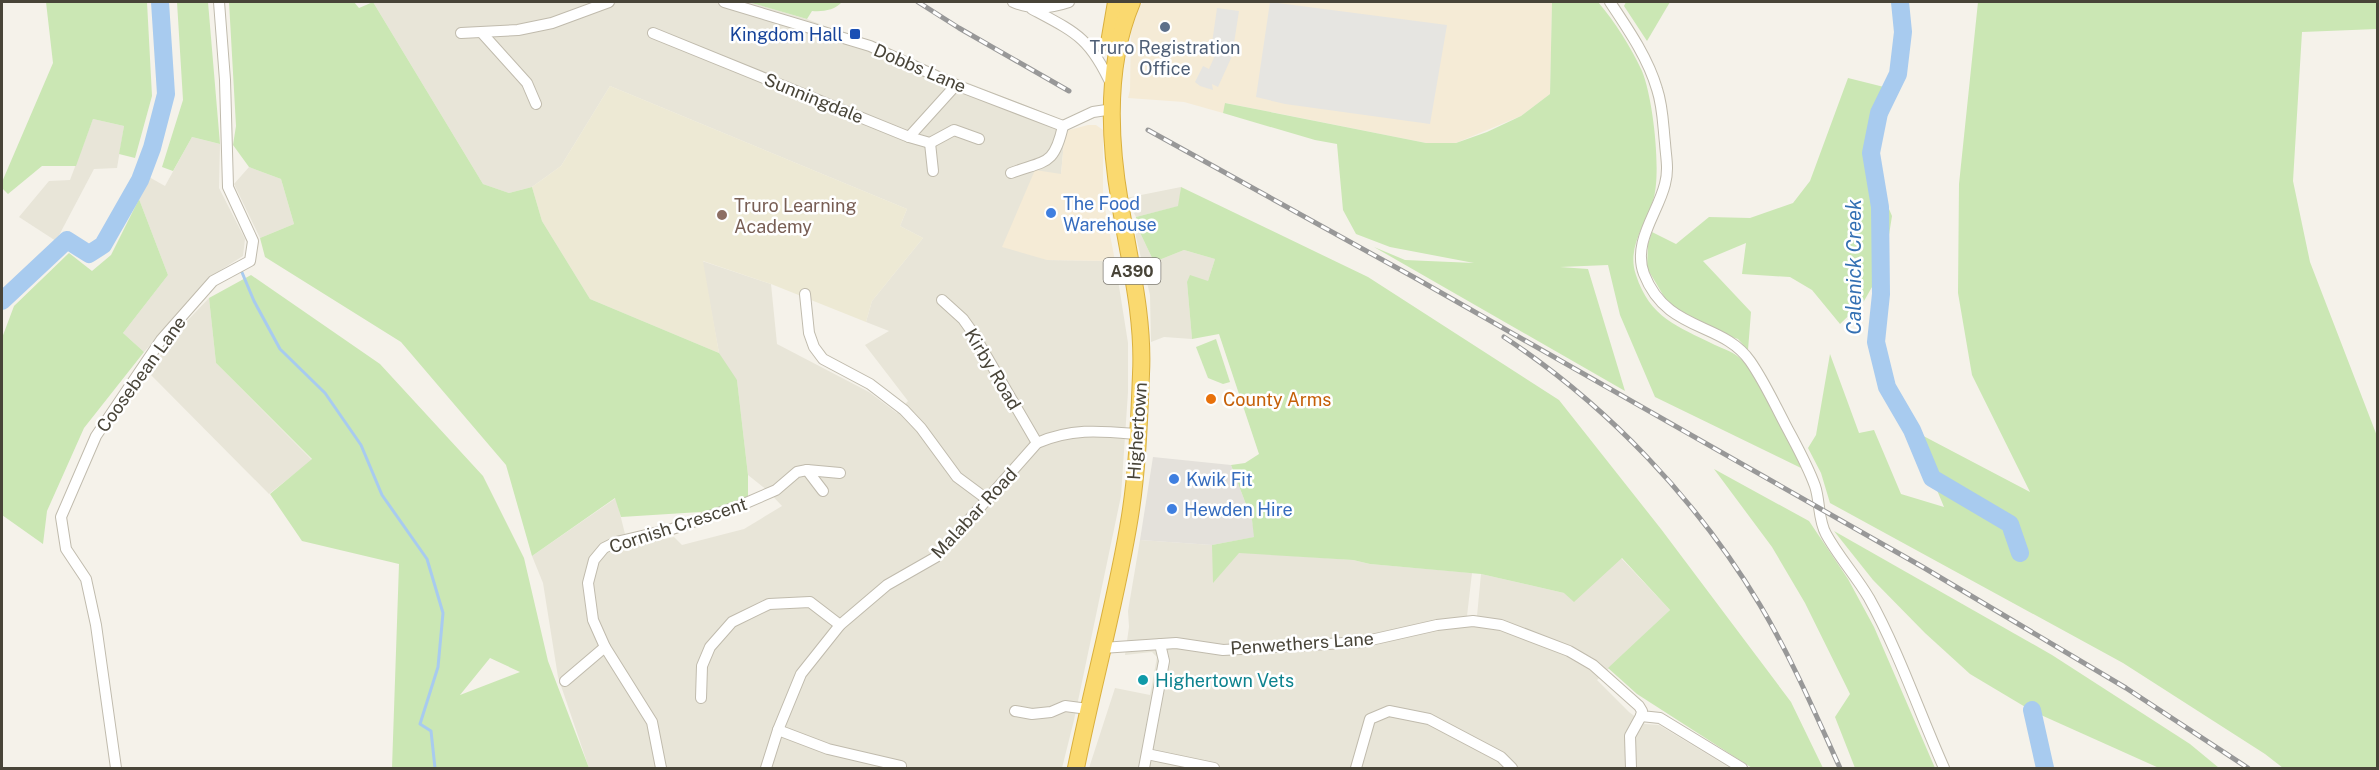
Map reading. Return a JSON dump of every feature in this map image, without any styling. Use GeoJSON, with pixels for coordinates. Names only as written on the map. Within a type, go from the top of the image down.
{"type":"FeatureCollection","features":[{"type":"Feature","properties":{"kind":"highway","name":"Highertown"},"geometry":{"type":"LineString","coordinates":[[1076,768],[1128,529],[1141,372],[1140,313],[1116,179],[1109,45],[1116,2]]}},
{"type":"Feature","properties":{"kind":"highway","name":"Highertown"},"geometry":{"type":"LineString","coordinates":[[1113,89],[1118,45],[1132,2]]}},
{"type":"Feature","properties":{"kind":"street","name":"Coosebean Lane"},"geometry":{"type":"LineString","coordinates":[[116,768],[96,625],[86,579],[66,549],[61,517],[96,436],[161,340],[213,281],[250,261],[253,241],[228,187],[225,80],[219,2]]}},
{"type":"Feature","properties":{"kind":"street"},"geometry":{"type":"LineString","coordinates":[[461,33],[518,30],[552,23],[609,2]]}},
{"type":"Feature","properties":{"kind":"street","name":"Dobbs Lane"},"geometry":{"type":"LineString","coordinates":[[724,2],[870,46],[956,85],[1063,126]]}},
{"type":"Feature","properties":{"kind":"street"},"geometry":{"type":"LineString","coordinates":[[1012,2],[1032,9],[1065,27],[1085,42],[1101,63],[1113,89]]}},
{"type":"Feature","properties":{"kind":"street"},"geometry":{"type":"LineString","coordinates":[[1032,9],[1069,2]]}},
{"type":"Feature","properties":{"kind":"street"},"geometry":{"type":"LineString","coordinates":[[1610,2],[1647,63],[1658,90],[1663,116],[1668,164],[1662,193],[1644,236],[1641,253],[1643,272],[1651,289],[1666,309],[1687,322],[1737,346],[1749,359],[1804,458],[1816,489],[1824,532],[1869,598],[1892,644],[1944,768]]}},
{"type":"Feature","properties":{"kind":"street"},"geometry":{"type":"LineString","coordinates":[[482,33],[527,83],[536,104]]}},
{"type":"Feature","properties":{"kind":"street","name":"Sunningdale"},"geometry":{"type":"LineString","coordinates":[[653,33],[909,137],[930,143]]}},
{"type":"Feature","properties":{"kind":"street"},"geometry":{"type":"LineString","coordinates":[[909,137],[956,85]]}},
{"type":"Feature","properties":{"kind":"street"},"geometry":{"type":"LineString","coordinates":[[1011,173],[1052,158],[1058,148],[1063,126],[1093,112],[1113,109]]}},
{"type":"Feature","properties":{"kind":"street"},"geometry":{"type":"LineString","coordinates":[[933,171],[930,143],[954,130],[979,139]]}},
{"type":"Feature","properties":{"kind":"street"},"geometry":{"type":"LineString","coordinates":[[805,294],[809,333],[814,347],[823,358],[870,384],[904,410],[921,428],[957,477],[988,500]]}},
{"type":"Feature","properties":{"kind":"street","name":"Kirby Road"},"geometry":{"type":"LineString","coordinates":[[942,300],[963,319],[973,333],[1037,443]]}},
{"type":"Feature","properties":{"kind":"street","name":"Malabar Road"},"geometry":{"type":"LineString","coordinates":[[766,768],[778,730],[801,674],[840,625],[887,585],[936,557],[1037,443],[1058,434],[1082,431],[1137,434]]}},
{"type":"Feature","properties":{"kind":"street"},"geometry":{"type":"LineString","coordinates":[[807,470],[840,473]]}},
{"type":"Feature","properties":{"kind":"street"},"geometry":{"type":"LineString","coordinates":[[807,470],[823,491]]}},
{"type":"Feature","properties":{"kind":"street","name":"Cornish Crescent"},"geometry":{"type":"LineString","coordinates":[[661,768],[652,722],[605,647],[593,620],[588,583],[594,560],[604,548],[616,542],[672,529],[739,506],[776,490],[797,472],[807,470]]}},
{"type":"Feature","properties":{"kind":"street"},"geometry":{"type":"LineString","coordinates":[[702,698],[702,666],[710,647],[732,622],[769,604],[810,602],[840,625]]}},
{"type":"Feature","properties":{"kind":"street","name":"Penwethers Lane"},"geometry":{"type":"LineString","coordinates":[[1102,648],[1176,643],[1223,650],[1362,642],[1437,625],[1473,621],[1501,625],[1569,651],[1593,665],[1639,705],[1642,711],[1641,716]]}},
{"type":"Feature","properties":{"kind":"street"},"geometry":{"type":"LineString","coordinates":[[1144,768],[1148,754],[1150,726],[1164,661],[1160,644]]}},
{"type":"Feature","properties":{"kind":"street"},"geometry":{"type":"LineString","coordinates":[[565,681],[605,647]]}},
{"type":"Feature","properties":{"kind":"street"},"geometry":{"type":"LineString","coordinates":[[1015,711],[1032,714],[1051,712],[1065,706],[1088,709]]}},
{"type":"Feature","properties":{"kind":"street"},"geometry":{"type":"LineString","coordinates":[[1356,768],[1370,719],[1389,711],[1429,719],[1501,757],[1512,768]]}},
{"type":"Feature","properties":{"kind":"street"},"geometry":{"type":"LineString","coordinates":[[1631,768],[1630,736],[1641,716],[1660,718],[1742,768]]}},
{"type":"Feature","properties":{"kind":"street"},"geometry":{"type":"LineString","coordinates":[[778,730],[828,749],[901,765]]}},
{"type":"Feature","properties":{"kind":"street"},"geometry":{"type":"LineString","coordinates":[[1148,754],[1214,768]]}},
{"type":"Feature","properties":{"kind":"shaded area"},"geometry":{"type":"Polygon","coordinates":[[[373,2],[748,2],[807,19],[1055,117],[1065,131],[1061,174],[1047,260],[1115,261],[1128,343],[1128,392],[1121,496],[1062,768],[589,768],[558,677],[543,583],[532,556],[616,498],[628,546],[674,537],[682,545],[744,529],[782,506],[748,475],[737,380],[728,372],[719,353],[702,261],[771,284],[777,344],[869,392],[897,413],[908,401],[865,345],[889,331],[866,322],[872,301],[923,238],[900,226],[907,209],[610,86],[561,166],[532,187],[509,193],[483,184],[373,2]]]}},
{"type":"Feature","properties":{"kind":"shaded area"},"geometry":{"type":"Polygon","coordinates":[[[1143,2],[1552,2],[1550,94],[1521,116],[1456,143],[1426,143],[1226,103],[1223,113],[1184,102],[1128,98],[1131,26],[1134,14],[1143,2]]]}},
{"type":"Feature","properties":{"kind":"shaded area"},"geometry":{"type":"Polygon","coordinates":[[[1270,2],[1447,25],[1430,124],[1285,104],[1256,97],[1270,2]]]}},
{"type":"Feature","properties":{"kind":"shaded area"},"geometry":{"type":"Polygon","coordinates":[[[1217,8],[1239,11],[1232,56],[1218,87],[1212,84],[1213,90],[1195,82],[1203,66],[1209,69],[1217,51],[1218,44],[1212,43],[1217,8]]]}},
{"type":"Feature","properties":{"kind":"shaded area","name":"Truro Learning Academy"},"geometry":{"type":"Polygon","coordinates":[[[610,86],[907,209],[900,226],[923,238],[872,301],[866,322],[771,284],[703,261],[719,353],[590,299],[542,221],[532,187],[561,166],[610,86]]]}},
{"type":"Feature","properties":{"kind":"shaded area"},"geometry":{"type":"Polygon","coordinates":[[[93,119],[124,126],[117,168],[94,169],[56,241],[19,217],[49,181],[70,180],[93,119]]]}},
{"type":"Feature","properties":{"kind":"shaded area"},"geometry":{"type":"Polygon","coordinates":[[[1096,125],[1103,130],[1103,198],[1115,261],[1047,260],[1002,247],[1035,170],[1061,174],[1065,131],[1096,125]]]}},
{"type":"Feature","properties":{"kind":"shaded area"},"geometry":{"type":"Polygon","coordinates":[[[192,137],[220,144],[219,188],[245,239],[243,256],[211,276],[144,352],[123,333],[168,275],[139,199],[149,177],[165,186],[192,137]]]}},
{"type":"Feature","properties":{"kind":"shaded area"},"geometry":{"type":"Polygon","coordinates":[[[249,167],[281,179],[294,224],[260,238],[234,184],[249,167]]]}},
{"type":"Feature","properties":{"kind":"shaded area"},"geometry":{"type":"Polygon","coordinates":[[[1181,187],[1179,206],[1136,217],[1126,198],[1181,187]]]}},
{"type":"Feature","properties":{"kind":"shaded area"},"geometry":{"type":"Polygon","coordinates":[[[1135,222],[1154,262],[1184,250],[1215,259],[1208,281],[1187,282],[1192,339],[1164,337],[1151,342],[1150,295],[1136,237],[1135,222]]]}},
{"type":"Feature","properties":{"kind":"shaded area"},"geometry":{"type":"Polygon","coordinates":[[[209,298],[216,363],[312,460],[269,494],[150,374],[169,340],[209,298]]]}},
{"type":"Feature","properties":{"kind":"shaded area"},"geometry":{"type":"Polygon","coordinates":[[[1153,457],[1231,465],[1252,520],[1255,537],[1212,545],[1140,540],[1153,457]]]}},
{"type":"Feature","properties":{"kind":"shaded area"},"geometry":{"type":"Polygon","coordinates":[[[1140,540],[1212,545],[1239,552],[1353,560],[1370,564],[1472,573],[1467,616],[1477,616],[1481,574],[1564,593],[1621,558],[1670,610],[1597,680],[1629,712],[1645,724],[1659,725],[1730,768],[1089,768],[1115,688],[1150,695],[1157,657],[1152,652],[1125,655],[1129,627],[1128,611],[1140,540]]]}},
{"type":"Feature","properties":{"kind":"green space"},"geometry":{"type":"Polygon","coordinates":[[[46,2],[147,2],[152,96],[135,158],[119,154],[124,126],[93,119],[76,166],[42,166],[8,194],[2,188],[2,182],[53,63],[46,2]]]}},
{"type":"Feature","properties":{"kind":"green space"},"geometry":{"type":"Polygon","coordinates":[[[177,2],[208,2],[220,144],[192,137],[173,171],[162,167],[183,100],[177,2]]]}},
{"type":"Feature","properties":{"kind":"green space"},"geometry":{"type":"Polygon","coordinates":[[[229,2],[354,2],[359,8],[373,2],[483,184],[509,193],[532,187],[542,221],[590,299],[719,353],[737,380],[748,475],[748,509],[621,517],[615,498],[532,556],[506,465],[401,342],[265,257],[260,238],[294,224],[281,179],[249,167],[233,145],[236,126],[229,2]]]}},
{"type":"Feature","properties":{"kind":"green space"},"geometry":{"type":"Polygon","coordinates":[[[748,2],[842,2],[828,10],[812,11],[807,19],[748,2]]]}},
{"type":"Feature","properties":{"kind":"green space"},"geometry":{"type":"Polygon","coordinates":[[[1552,2],[1598,2],[1628,44],[1646,83],[1655,134],[1657,169],[1654,197],[1635,245],[1634,264],[1642,290],[1657,311],[1666,319],[1742,360],[1766,396],[1801,468],[1655,397],[1620,315],[1608,265],[1560,267],[1588,269],[1625,391],[1374,247],[1405,260],[1474,263],[1390,247],[1356,234],[1343,210],[1337,144],[1315,140],[1223,113],[1225,103],[1426,143],[1456,143],[1521,116],[1550,94],[1552,2]]]}},
{"type":"Feature","properties":{"kind":"green space"},"geometry":{"type":"Polygon","coordinates":[[[1626,2],[1670,2],[1647,41],[1624,6],[1626,2]]]}},
{"type":"Feature","properties":{"kind":"green space"},"geometry":{"type":"Polygon","coordinates":[[[1978,2],[2377,2],[2377,29],[2302,32],[2293,181],[2310,262],[2377,436],[2377,768],[2283,768],[2265,754],[2123,663],[1830,503],[1821,473],[1808,448],[1816,435],[1830,354],[1859,433],[1874,430],[1901,494],[1944,507],[1912,430],[2030,492],[1972,375],[1958,293],[1959,184],[1978,2]]]}},
{"type":"Feature","properties":{"kind":"green space"},"geometry":{"type":"Polygon","coordinates":[[[1848,78],[1896,90],[1879,141],[1877,181],[1892,216],[1884,266],[1864,301],[1840,324],[1812,290],[1790,277],[1742,274],[1746,243],[1703,261],[1751,312],[1748,350],[1738,339],[1716,332],[1669,305],[1647,268],[1648,244],[1652,232],[1676,244],[1709,217],[1750,218],[1793,203],[1810,181],[1848,78]]]}},
{"type":"Feature","properties":{"kind":"green space"},"geometry":{"type":"Polygon","coordinates":[[[1181,187],[1368,277],[1559,400],[1661,529],[1791,702],[1823,768],[1752,768],[1637,694],[1608,668],[1670,610],[1622,558],[1574,602],[1564,593],[1481,574],[1370,564],[1353,560],[1239,553],[1213,583],[1212,545],[1254,537],[1252,520],[1231,465],[1245,463],[1259,454],[1219,334],[1192,339],[1187,282],[1190,275],[1208,281],[1215,259],[1184,250],[1154,262],[1135,222],[1136,217],[1178,206],[1181,187]]]}},
{"type":"Feature","properties":{"kind":"green space"},"geometry":{"type":"Polygon","coordinates":[[[139,199],[168,275],[123,333],[144,352],[84,428],[47,511],[43,544],[2,515],[2,338],[14,306],[69,253],[92,271],[111,255],[139,199]]]}},
{"type":"Feature","properties":{"kind":"green space"},"geometry":{"type":"Polygon","coordinates":[[[251,275],[380,364],[483,476],[524,558],[548,661],[589,768],[392,768],[399,564],[302,541],[270,494],[312,459],[216,363],[209,298],[251,275]],[[490,658],[460,695],[520,672],[490,658]]]}},
{"type":"Feature","properties":{"kind":"green space"},"geometry":{"type":"Polygon","coordinates":[[[1216,339],[1230,382],[1223,384],[1208,378],[1196,347],[1216,339]]]}},
{"type":"Feature","properties":{"kind":"green space"},"geometry":{"type":"Polygon","coordinates":[[[1714,469],[1809,521],[1848,579],[1874,627],[1935,768],[1855,768],[1835,717],[1850,694],[1805,603],[1772,547],[1714,469]]]}},
{"type":"Feature","properties":{"kind":"green space"},"geometry":{"type":"Polygon","coordinates":[[[1834,531],[2052,655],[2190,744],[2219,768],[2159,768],[2032,711],[1970,674],[1925,633],[1873,580],[1834,531]]]}},
{"type":"Feature","properties":{"kind":"waterway"},"geometry":{"type":"LineString","coordinates":[[2,301],[67,240],[89,254],[103,245],[140,180],[152,148],[166,94],[160,2]]}},
{"type":"Feature","properties":{"kind":"waterway","name":"Calenick Creek"},"geometry":{"type":"LineString","coordinates":[[1900,2],[1903,32],[1898,74],[1879,113],[1871,153],[1880,207],[1881,294],[1876,342],[1887,387],[1912,430],[1932,478],[2010,524],[2020,553]]}},
{"type":"Feature","properties":{"kind":"waterway"},"geometry":{"type":"LineString","coordinates":[[241,270],[254,301],[280,349],[325,393],[361,445],[382,495],[427,559],[443,613],[438,667],[420,724],[431,731],[435,768]]}},
{"type":"Feature","properties":{"kind":"waterway","name":"Calenick Creek"},"geometry":{"type":"LineString","coordinates":[[2032,710],[2045,768]]}},
{"type":"Feature","properties":{"kind":"railway"},"geometry":{"type":"LineString","coordinates":[[918,2],[1069,91]]}},
{"type":"Feature","properties":{"kind":"railway"},"geometry":{"type":"LineString","coordinates":[[1148,130],[1417,279],[1921,566],[2126,688],[2248,768]]}},
{"type":"Feature","properties":{"kind":"railway"},"geometry":{"type":"LineString","coordinates":[[1504,337],[1579,393],[1614,424],[1647,457],[1708,528],[1760,605],[1802,685],[1840,768]]}},
{"type":"Feature","properties":{"kind":"place","name":"Truro Registration Office"},"geometry":{"type":"Point","coordinates":[1165,27]}},
{"type":"Feature","properties":{"kind":"place","name":"Kingdom Hall"},"geometry":{"type":"Point","coordinates":[855,34]}},
{"type":"Feature","properties":{"kind":"place","name":"The Food Warehouse"},"geometry":{"type":"Point","coordinates":[1051,213]}},
{"type":"Feature","properties":{"kind":"place","name":"Truro Learning Academy"},"geometry":{"type":"Point","coordinates":[722,215]}},
{"type":"Feature","properties":{"kind":"place","name":"County Arms"},"geometry":{"type":"Point","coordinates":[1211,399]}},
{"type":"Feature","properties":{"kind":"place","name":"Kwik Fit"},"geometry":{"type":"Point","coordinates":[1174,479]}},
{"type":"Feature","properties":{"kind":"place","name":"Hewden Hire"},"geometry":{"type":"Point","coordinates":[1172,509]}},
{"type":"Feature","properties":{"kind":"place","name":"Highertown Vets"},"geometry":{"type":"Point","coordinates":[1143,680]}}]}
